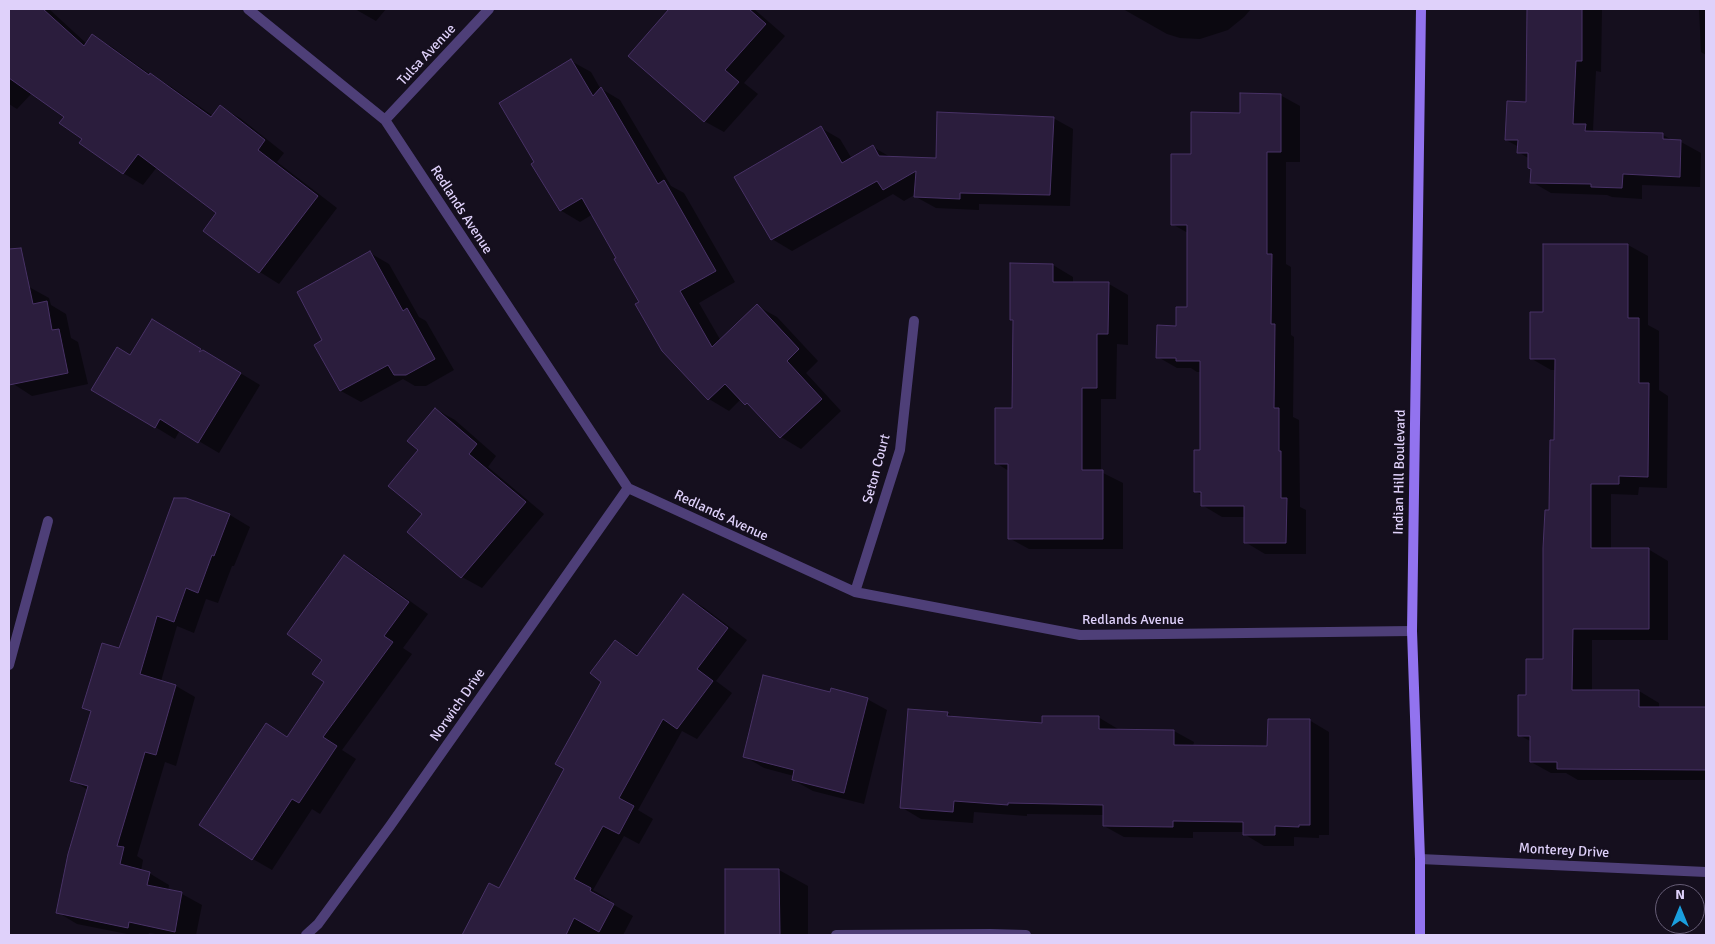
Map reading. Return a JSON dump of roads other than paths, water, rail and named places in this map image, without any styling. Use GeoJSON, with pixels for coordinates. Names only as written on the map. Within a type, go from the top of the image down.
{"type":"FeatureCollection","features":[{"type":"Feature","properties":{"kind":"street","name":"Redlands Avenue"},"geometry":{"type":"LineString","coordinates":[[248,9],[385,120],[628,488],[855,592],[1080,635],[1412,631]]}},
{"type":"Feature","properties":{"kind":"street","name":"Tulsa Avenue"},"geometry":{"type":"LineString","coordinates":[[385,120],[489,9]]}},
{"type":"Feature","properties":{"kind":"street","name":"Indian Hill Boulevard"},"geometry":{"type":"LineString","coordinates":[[1420,9],[1412,631],[1420,858],[1420,935]]}},
{"type":"Feature","properties":{"kind":"street","name":"Seton Court"},"geometry":{"type":"LineString","coordinates":[[855,592],[900,450],[914,321]]}},
{"type":"Feature","properties":{"kind":"street","name":"Norwich Drive"},"geometry":{"type":"LineString","coordinates":[[306,935],[318,924],[390,826],[628,488]]}},
{"type":"Feature","properties":{"kind":"street"},"geometry":{"type":"LineString","coordinates":[[9,665],[48,522]]}},
{"type":"Feature","properties":{"kind":"street","name":"Monterey Drive"},"geometry":{"type":"LineString","coordinates":[[1420,858],[1706,872]]}},
{"type":"Feature","properties":{"kind":"street"},"geometry":{"type":"LineString","coordinates":[[836,935],[1026,935]]}}]}
